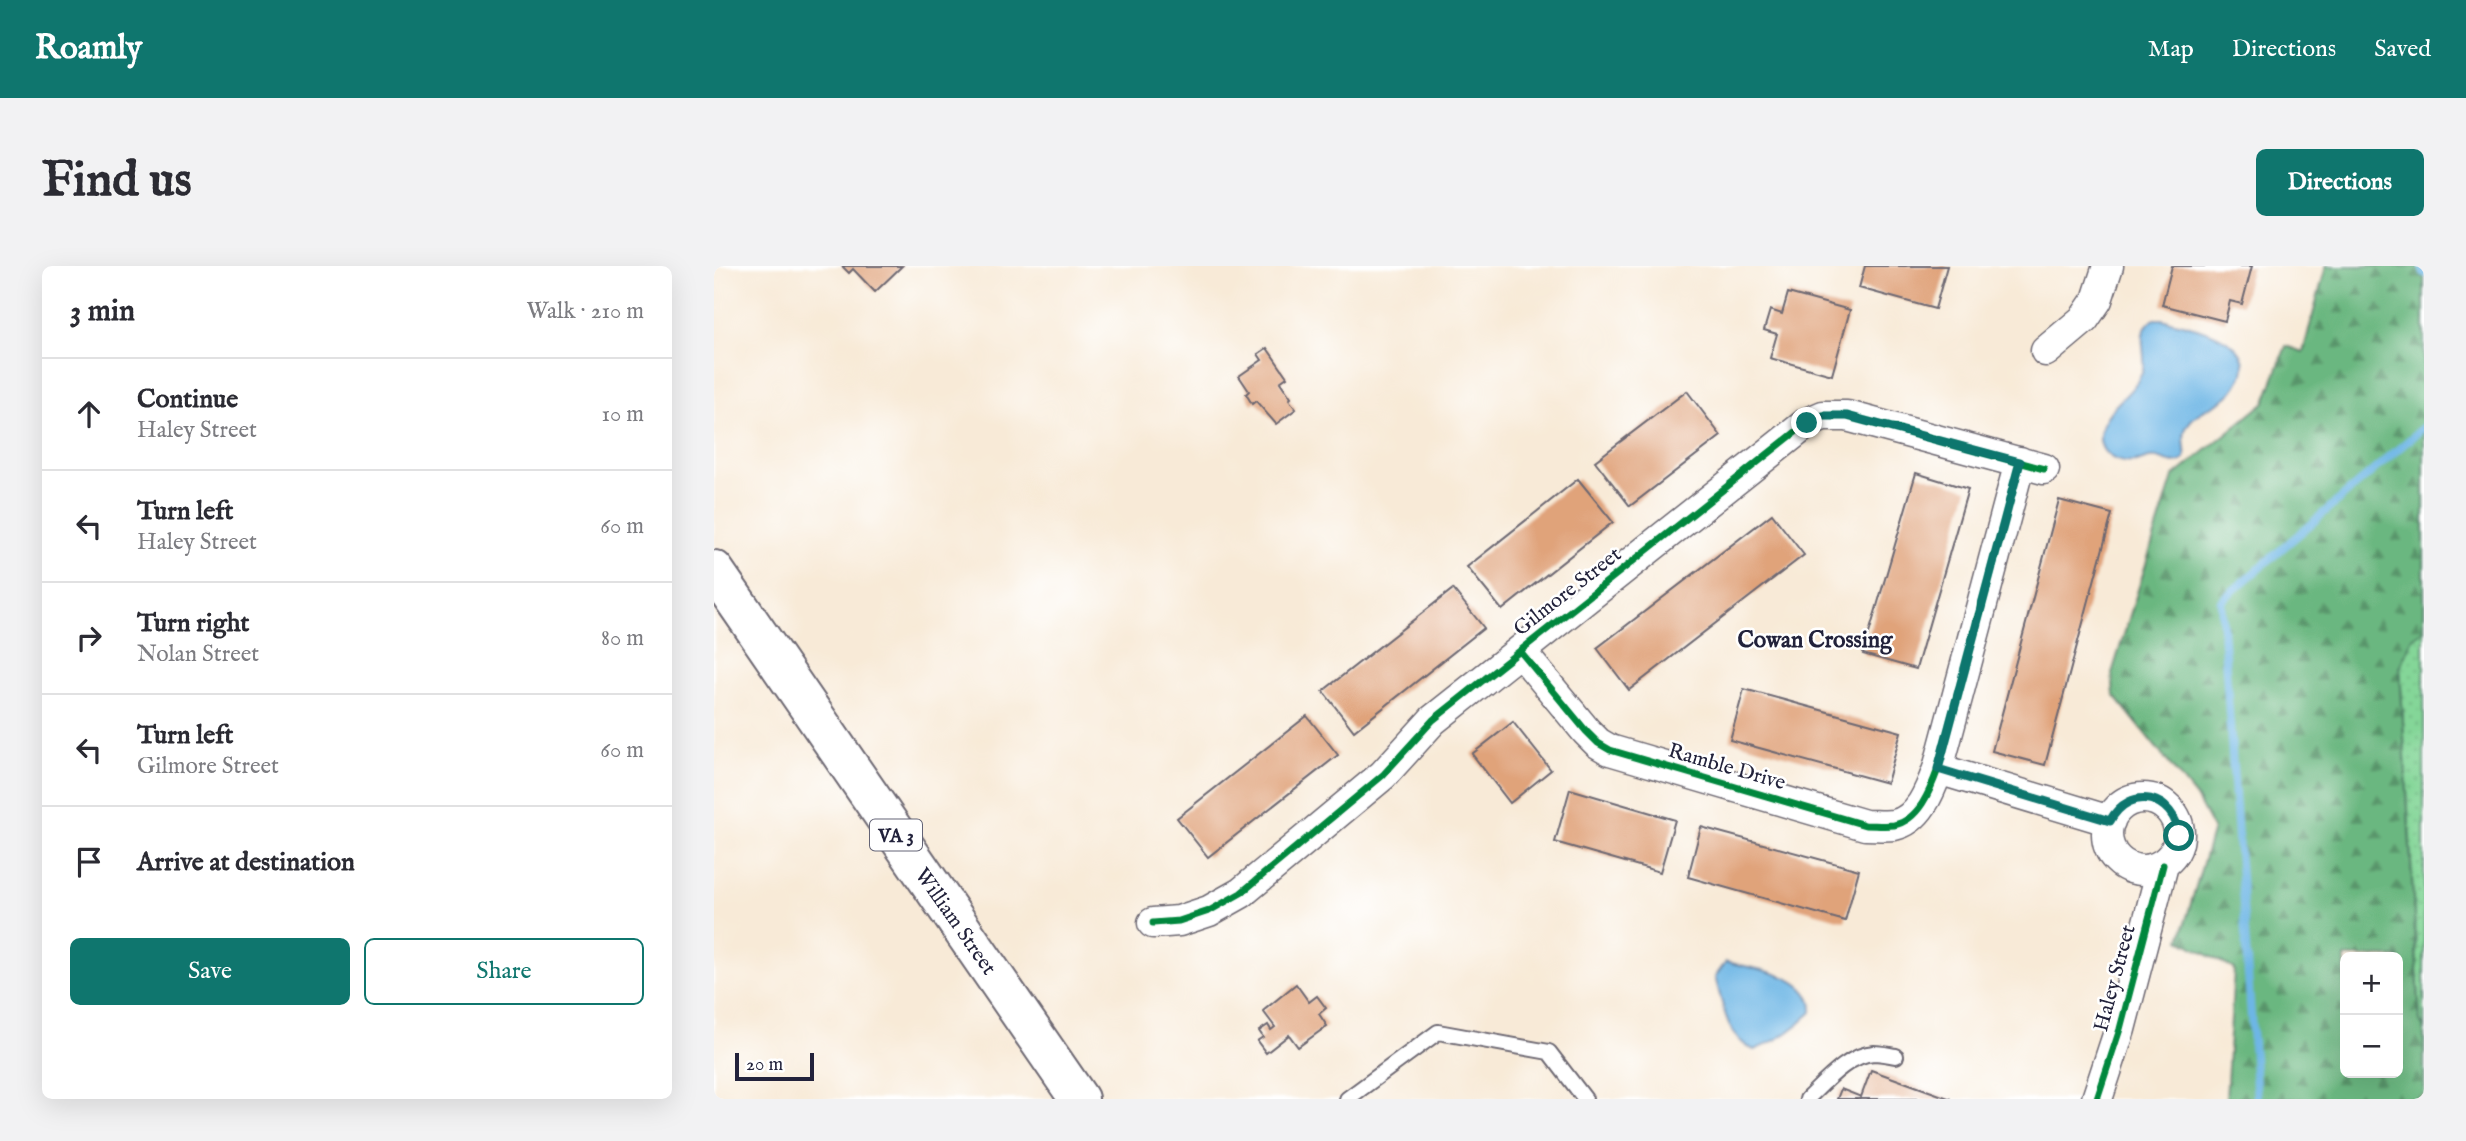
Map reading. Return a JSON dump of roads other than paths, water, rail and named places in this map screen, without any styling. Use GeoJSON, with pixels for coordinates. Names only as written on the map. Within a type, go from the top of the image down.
{"type":"FeatureCollection","features":[{"type":"Feature","properties":{"kind":"highway","name":"William Street"},"geometry":{"type":"LineString","coordinates":[[714,570],[1079,1099]]}},
{"type":"Feature","properties":{"kind":"street"},"geometry":{"type":"LineString","coordinates":[[2046,351],[2084,319],[2098,300],[2108,266]]}},
{"type":"Feature","properties":{"kind":"street","name":"Gilmore Street"},"geometry":{"type":"LineString","coordinates":[[1153,923],[1179,921],[1209,911],[1241,894],[1383,775],[1433,720],[1807,423],[1823,416],[1847,416],[2032,465]]}},
{"type":"Feature","properties":{"kind":"street","name":"Ramble Drive"},"geometry":{"type":"LineString","coordinates":[[1520,651],[1586,731],[1610,750],[1866,825],[1896,825],[1915,814],[1930,791],[2032,465]]}},
{"type":"Feature","properties":{"kind":"street"},"geometry":{"type":"LineString","coordinates":[[1938,769],[2110,821],[2108,843],[2120,862],[2141,871],[2163,865]]}},
{"type":"Feature","properties":{"kind":"street","name":"Haley Street"},"geometry":{"type":"LineString","coordinates":[[2097,1099],[2120,1030],[2163,865],[2177,848],[2179,836],[2174,815],[2156,801],[2134,799],[2115,811],[2110,821]]}},
{"type":"Feature","properties":{"kind":"lane"},"geometry":{"type":"LineString","coordinates":[[1348,1099],[1438,1032],[1549,1052],[1585,1099]]}},
{"type":"Feature","properties":{"kind":"lane"},"geometry":{"type":"LineString","coordinates":[[1807,1099],[1851,1061],[1861,1056],[1874,1053],[1896,1056]]}},
{"type":"Feature","properties":{"kind":"water"},"geometry":{"type":"Polygon","coordinates":[[[2154,319],[2201,329],[2228,342],[2238,350],[2243,361],[2243,373],[2228,396],[2190,422],[2184,435],[2185,459],[2175,463],[2156,458],[2126,462],[2104,451],[2100,434],[2111,410],[2134,387],[2142,373],[2144,331],[2154,319]]]}},
{"type":"Feature","properties":{"kind":"water"},"geometry":{"type":"Polygon","coordinates":[[[1726,962],[1766,971],[1793,981],[1810,999],[1812,1012],[1770,1043],[1754,1050],[1745,1045],[1731,1029],[1715,977],[1726,962]]]}},
{"type":"Feature","properties":{"kind":"waterway"},"geometry":{"type":"LineString","coordinates":[[2422,266],[2424,273]]}},
{"type":"Feature","properties":{"kind":"waterway"},"geometry":{"type":"LineString","coordinates":[[2257,1099],[2221,601],[2424,427]]}},
{"type":"Feature","properties":{"kind":"district","name":"Cowan Crossing"},"geometry":{"type":"Point","coordinates":[1815,639]}}]}
